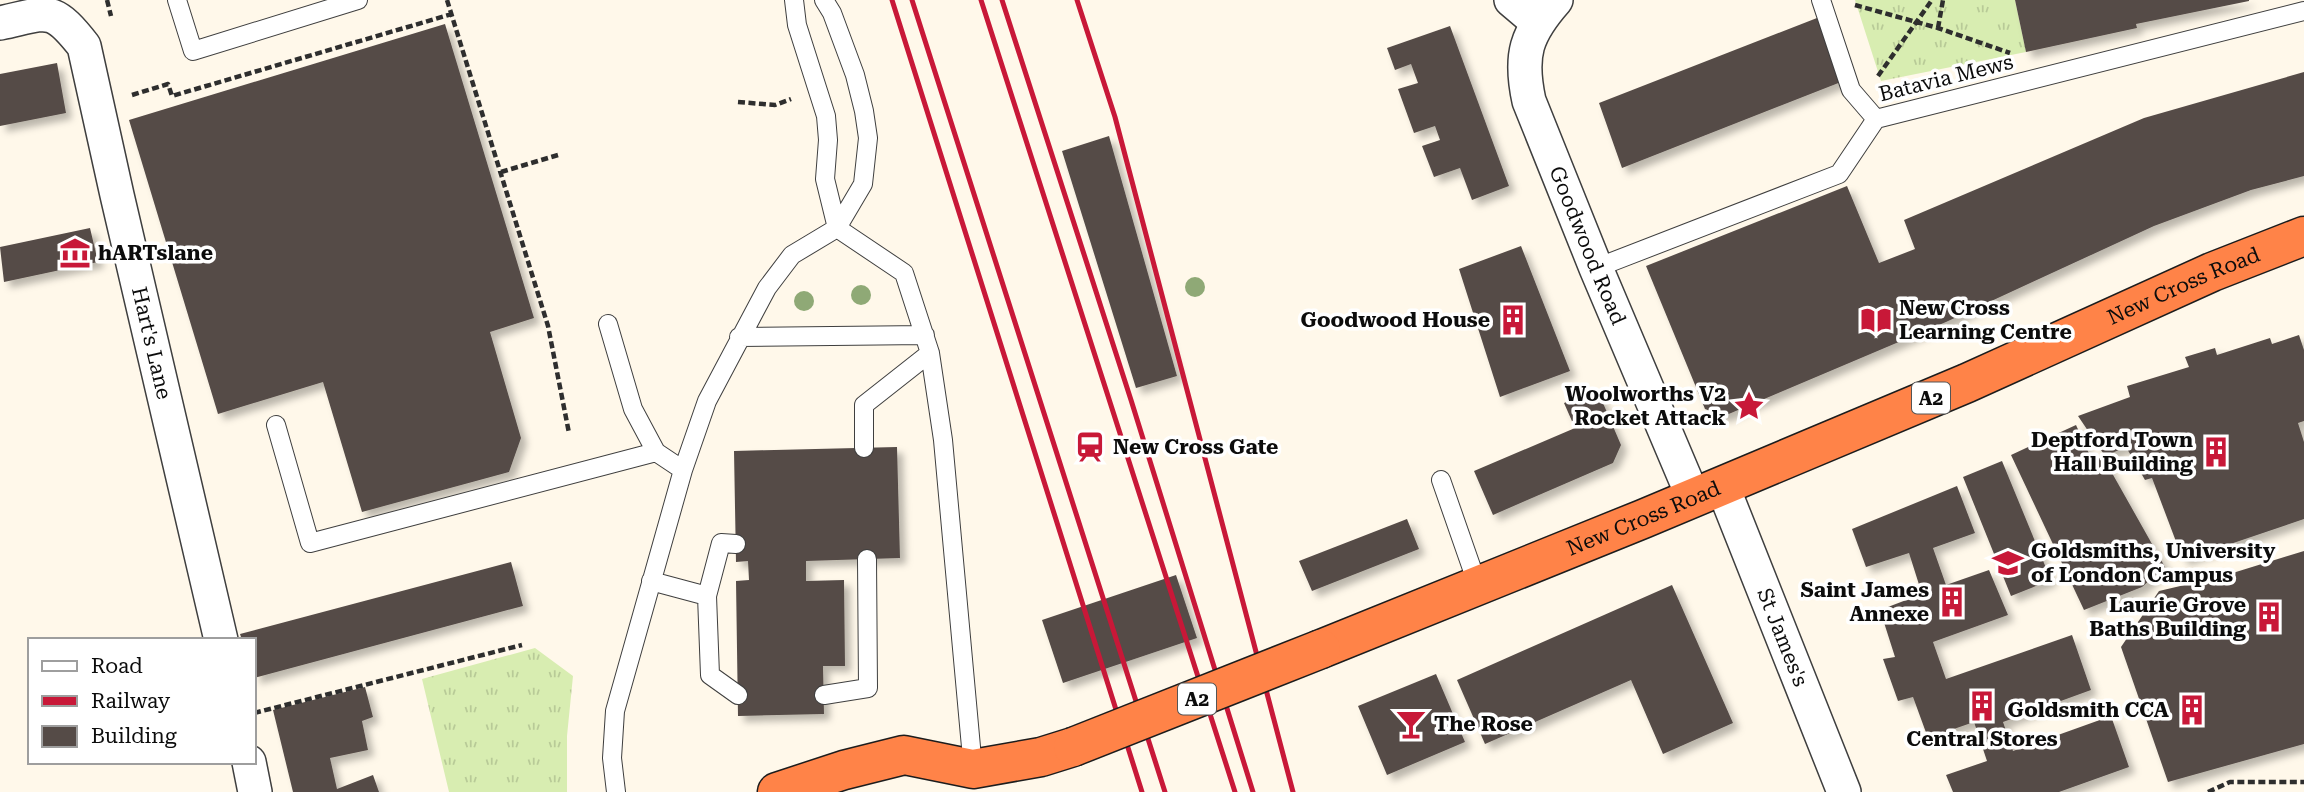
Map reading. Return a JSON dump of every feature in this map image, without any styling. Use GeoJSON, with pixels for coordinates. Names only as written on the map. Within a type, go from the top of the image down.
{"type":"FeatureCollection","features":[{"type":"Feature","properties":{"kind":"highway","name":"New Cross Road"},"geometry":{"type":"LineString","coordinates":[[777,792],[844,770],[904,755],[963,781],[1073,747],[1478,586],[1707,491],[1967,383],[2212,272],[2304,236]]}},
{"type":"Feature","properties":{"kind":"street","name":"Goodwood Road"},"geometry":{"type":"LineString","coordinates":[[1511,0],[1546,11],[1525,51],[1524,78],[1529,101],[1596,268],[1707,491]]}},
{"type":"Feature","properties":{"kind":"street","name":"Hart's Lane"},"geometry":{"type":"LineString","coordinates":[[0,23],[45,14],[57,16],[85,46],[221,638]]}},
{"type":"Feature","properties":{"kind":"street","name":"St James's"},"geometry":{"type":"LineString","coordinates":[[1707,491],[1844,792]]}},
{"type":"Feature","properties":{"kind":"street"},"geometry":{"type":"LineString","coordinates":[[248,764],[255,792]]}},
{"type":"Feature","properties":{"kind":"lane"},"geometry":{"type":"LineString","coordinates":[[177,0],[193,51],[358,0]]}},
{"type":"Feature","properties":{"kind":"lane"},"geometry":{"type":"LineString","coordinates":[[794,0],[797,25],[826,116],[825,179],[837,228],[904,273],[930,353],[943,440],[963,781]]}},
{"type":"Feature","properties":{"kind":"lane"},"geometry":{"type":"LineString","coordinates":[[616,792],[611,758],[612,726],[650,581],[707,401],[767,288],[792,255],[837,228],[863,184],[867,138],[864,111],[855,75],[832,13],[824,0]]}},
{"type":"Feature","properties":{"kind":"lane"},"geometry":{"type":"LineString","coordinates":[[1821,0],[1851,90],[1876,119]]}},
{"type":"Feature","properties":{"kind":"lane","name":"Batavia Mews"},"geometry":{"type":"LineString","coordinates":[[1596,268],[1839,174],[1876,119],[2304,11]]}},
{"type":"Feature","properties":{"kind":"lane"},"geometry":{"type":"LineString","coordinates":[[608,324],[633,409],[656,452],[683,470]]}},
{"type":"Feature","properties":{"kind":"lane"},"geometry":{"type":"LineString","coordinates":[[739,337],[925,335]]}},
{"type":"Feature","properties":{"kind":"lane"},"geometry":{"type":"LineString","coordinates":[[864,448],[864,405],[930,353]]}},
{"type":"Feature","properties":{"kind":"lane"},"geometry":{"type":"LineString","coordinates":[[276,425],[310,543],[656,452]]}},
{"type":"Feature","properties":{"kind":"lane"},"geometry":{"type":"LineString","coordinates":[[1441,480],[1478,586]]}},
{"type":"Feature","properties":{"kind":"lane"},"geometry":{"type":"LineString","coordinates":[[736,544],[721,543],[707,596],[710,675],[738,695]]}},
{"type":"Feature","properties":{"kind":"lane"},"geometry":{"type":"LineString","coordinates":[[824,695],[868,688],[867,559]]}},
{"type":"Feature","properties":{"kind":"lane"},"geometry":{"type":"LineString","coordinates":[[650,581],[707,596]]}},
{"type":"Feature","properties":{"kind":"path"},"geometry":{"type":"LineString","coordinates":[[447,0],[548,326],[569,433]]}},
{"type":"Feature","properties":{"kind":"path"},"geometry":{"type":"LineString","coordinates":[[1875,80],[1932,0]]}},
{"type":"Feature","properties":{"kind":"path"},"geometry":{"type":"LineString","coordinates":[[1938,28],[1943,0]]}},
{"type":"Feature","properties":{"kind":"path"},"geometry":{"type":"LineString","coordinates":[[1847,3],[1938,28],[2011,54]]}},
{"type":"Feature","properties":{"kind":"path"},"geometry":{"type":"LineString","coordinates":[[501,172],[558,155]]}},
{"type":"Feature","properties":{"kind":"path"},"geometry":{"type":"LineString","coordinates":[[256,712],[522,645]]}},
{"type":"Feature","properties":{"kind":"path"},"geometry":{"type":"LineString","coordinates":[[2208,792],[2230,782],[2304,782]]}},
{"type":"Feature","properties":{"kind":"green space"},"geometry":{"type":"Polygon","coordinates":[[[1855,0],[2015,0],[2026,52],[1881,81],[1855,0]]]}},
{"type":"Feature","properties":{"kind":"green space"},"geometry":{"type":"Polygon","coordinates":[[[535,648],[573,676],[567,736],[567,792],[449,792],[422,679],[535,648]]]}},
{"type":"Feature","properties":{"kind":"building"},"geometry":{"type":"Polygon","coordinates":[[[2015,0],[2249,1],[2136,24],[2137,28],[2026,52],[2015,0]]]}},
{"type":"Feature","properties":{"kind":"building"},"geometry":{"type":"Polygon","coordinates":[[[1817,18],[1841,82],[1622,168],[1599,103],[1817,18]]]}},
{"type":"Feature","properties":{"kind":"building"},"geometry":{"type":"Polygon","coordinates":[[[445,24],[534,318],[490,332],[521,438],[509,472],[362,512],[323,382],[218,414],[129,120],[445,24]]]}},
{"type":"Feature","properties":{"kind":"building"},"geometry":{"type":"Polygon","coordinates":[[[1450,26],[1509,186],[1472,200],[1460,168],[1434,177],[1422,146],[1440,140],[1435,126],[1414,133],[1398,89],[1418,83],[1411,64],[1395,70],[1387,48],[1450,26]]]}},
{"type":"Feature","properties":{"kind":"building"},"geometry":{"type":"Polygon","coordinates":[[[57,63],[66,113],[0,126],[0,74],[57,63]]]}},
{"type":"Feature","properties":{"kind":"building"},"geometry":{"type":"Polygon","coordinates":[[[2304,72],[2304,176],[2251,190],[2154,226],[1946,322],[1724,416],[1705,409],[1646,266],[1847,186],[1879,263],[1915,249],[1904,220],[2144,118],[2304,72]]]}},
{"type":"Feature","properties":{"kind":"building"},"geometry":{"type":"Polygon","coordinates":[[[1109,136],[1177,376],[1136,388],[1062,151],[1109,136]]]}},
{"type":"Feature","properties":{"kind":"building"},"geometry":{"type":"Polygon","coordinates":[[[90,228],[98,262],[4,282],[0,247],[90,228]]]}},
{"type":"Feature","properties":{"kind":"building","name":"Goodwood House"},"geometry":{"type":"Polygon","coordinates":[[[1521,246],[1570,371],[1500,397],[1459,269],[1521,246]]]}},
{"type":"Feature","properties":{"kind":"building","name":"Deptford Town Hall Building"},"geometry":{"type":"Polygon","coordinates":[[[2299,335],[2304,350],[2304,421],[2298,423],[2304,442],[2304,519],[2183,560],[2152,478],[2145,480],[2126,447],[2105,456],[2078,416],[2130,397],[2127,386],[2189,367],[2185,357],[2215,348],[2217,355],[2270,338],[2272,344],[2299,335]]]}},
{"type":"Feature","properties":{"kind":"building"},"geometry":{"type":"Polygon","coordinates":[[[1597,389],[1621,445],[1613,463],[1493,515],[1474,471],[1575,428],[1564,403],[1597,389]]]}},
{"type":"Feature","properties":{"kind":"building"},"geometry":{"type":"Polygon","coordinates":[[[2076,425],[2092,460],[2103,457],[2165,567],[2142,587],[2084,610],[2011,455],[2076,425]]]}},
{"type":"Feature","properties":{"kind":"building"},"geometry":{"type":"Polygon","coordinates":[[[897,447],[900,558],[806,561],[806,581],[844,580],[845,666],[823,666],[824,714],[738,716],[736,581],[749,580],[748,561],[736,562],[734,451],[897,447]]]}},
{"type":"Feature","properties":{"kind":"building"},"geometry":{"type":"Polygon","coordinates":[[[2002,461],[2051,580],[2011,596],[1963,477],[2002,461]]]}},
{"type":"Feature","properties":{"kind":"building"},"geometry":{"type":"Polygon","coordinates":[[[1957,486],[1975,533],[1933,548],[1946,585],[1989,570],[2008,615],[1933,642],[1946,679],[2072,635],[2091,690],[2003,722],[2013,751],[2111,716],[2129,767],[2059,792],[1953,792],[1946,775],[1987,761],[1974,722],[1928,738],[1913,697],[1898,701],[1883,659],[1895,657],[1880,610],[1922,594],[1909,553],[1866,567],[1852,529],[1957,486]]]}},
{"type":"Feature","properties":{"kind":"building"},"geometry":{"type":"Polygon","coordinates":[[[1407,519],[1419,549],[1312,591],[1299,561],[1407,519]]]}},
{"type":"Feature","properties":{"kind":"building"},"geometry":{"type":"Polygon","coordinates":[[[2304,551],[2304,744],[2168,782],[2121,647],[2159,591],[2223,576],[2304,551]]]}},
{"type":"Feature","properties":{"kind":"building"},"geometry":{"type":"Polygon","coordinates":[[[511,562],[523,606],[256,677],[256,638],[241,638],[240,634],[511,562]]]}},
{"type":"Feature","properties":{"kind":"building"},"geometry":{"type":"Polygon","coordinates":[[[1176,575],[1197,638],[1063,683],[1042,620],[1176,575]]]}},
{"type":"Feature","properties":{"kind":"building"},"geometry":{"type":"Polygon","coordinates":[[[1672,585],[1733,723],[1663,754],[1631,680],[1485,744],[1457,680],[1672,585]]]}},
{"type":"Feature","properties":{"kind":"building","name":"The Rose"},"geometry":{"type":"Polygon","coordinates":[[[1436,674],[1465,742],[1387,775],[1358,706],[1436,674]]]}},
{"type":"Feature","properties":{"kind":"building"},"geometry":{"type":"Polygon","coordinates":[[[365,687],[373,717],[362,721],[368,750],[330,758],[337,789],[373,775],[379,792],[293,792],[273,710],[365,687]]]}},
{"type":"Feature","properties":{"kind":"railway"},"geometry":{"type":"LineString","coordinates":[[892,0],[1142,792]]}},
{"type":"Feature","properties":{"kind":"railway"},"geometry":{"type":"LineString","coordinates":[[912,0],[1165,792]]}},
{"type":"Feature","properties":{"kind":"railway"},"geometry":{"type":"LineString","coordinates":[[981,0],[1235,792]]}},
{"type":"Feature","properties":{"kind":"railway"},"geometry":{"type":"LineString","coordinates":[[1002,0],[1131,400],[1253,792]]}},
{"type":"Feature","properties":{"kind":"railway"},"geometry":{"type":"LineString","coordinates":[[1077,0],[1115,117],[1293,792]]}},
{"type":"Feature","properties":{"kind":"place","name":"hARTslane"},"geometry":{"type":"Point","coordinates":[75,253]}},
{"type":"Feature","properties":{"kind":"place","name":"Goodwood House"},"geometry":{"type":"Point","coordinates":[1513,320]}},
{"type":"Feature","properties":{"kind":"place","name":"New Cross Learning Centre"},"geometry":{"type":"Point","coordinates":[1876,320]}},
{"type":"Feature","properties":{"kind":"place","name":"Woolworths V2 Rocket Attack"},"geometry":{"type":"Point","coordinates":[1749,406]}},
{"type":"Feature","properties":{"kind":"place","name":"New Cross Gate"},"geometry":{"type":"Point","coordinates":[1090,447]}},
{"type":"Feature","properties":{"kind":"place","name":"Deptford Town Hall Building"},"geometry":{"type":"Point","coordinates":[2216,452]}},
{"type":"Feature","properties":{"kind":"place","name":"Goldsmiths, University of London Campus"},"geometry":{"type":"Point","coordinates":[2008,563]}},
{"type":"Feature","properties":{"kind":"place","name":"Saint James Annexe"},"geometry":{"type":"Point","coordinates":[1952,602]}},
{"type":"Feature","properties":{"kind":"place","name":"Laurie Grove Baths Building"},"geometry":{"type":"Point","coordinates":[2269,617]}},
{"type":"Feature","properties":{"kind":"place","name":"Central Stores"},"geometry":{"type":"Point","coordinates":[1982,706]}},
{"type":"Feature","properties":{"kind":"place","name":"Goldsmith CCA"},"geometry":{"type":"Point","coordinates":[2192,710]}},
{"type":"Feature","properties":{"kind":"place","name":"The Rose"},"geometry":{"type":"Point","coordinates":[1411,724]}}]}
